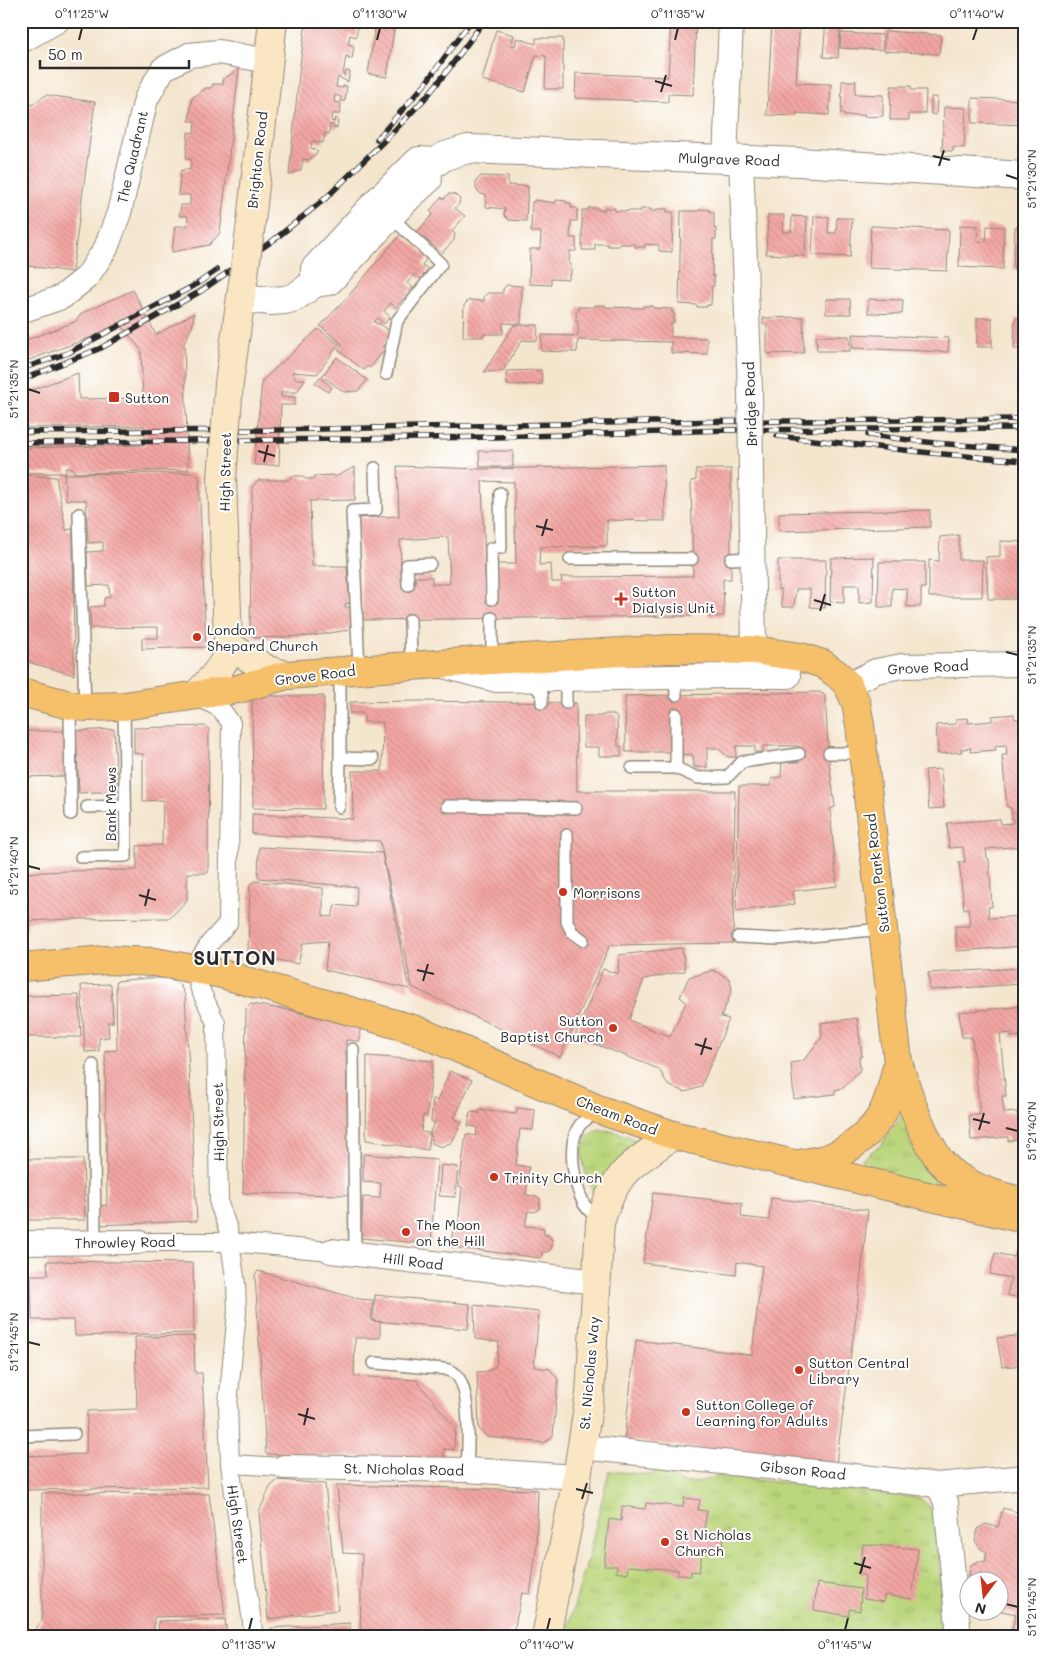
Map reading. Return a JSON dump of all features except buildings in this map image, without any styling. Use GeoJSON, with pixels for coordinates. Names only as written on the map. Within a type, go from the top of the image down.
{"type":"FeatureCollection","features":[{"type":"Feature","properties":{"kind":"highway","name":"Grove Road"},"geometry":{"type":"LineString","coordinates":[[21,692],[77,706],[124,706],[238,689],[287,675],[671,649],[754,650],[800,657],[823,664],[838,674],[848,685]]}},
{"type":"Feature","properties":{"kind":"highway","name":"Sutton Park Road"},"geometry":{"type":"LineString","coordinates":[[848,685],[856,703],[884,929],[898,1062],[907,1092],[926,1138],[940,1160],[956,1175],[973,1186],[991,1194],[1025,1202]]}},
{"type":"Feature","properties":{"kind":"highway","name":"Cheam Road"},"geometry":{"type":"LineString","coordinates":[[21,967],[105,960],[155,962],[210,971],[416,1030],[600,1110],[673,1135],[1025,1220]]}},
{"type":"Feature","properties":{"kind":"highway","name":"Sutton Park Road"},"geometry":{"type":"LineString","coordinates":[[795,1165],[827,1158],[844,1150],[874,1126],[884,1110],[898,1062]]}},
{"type":"Feature","properties":{"kind":"main road","name":"Brighton Road"},"geometry":{"type":"LineString","coordinates":[[242,287],[250,231],[271,22]]}},
{"type":"Feature","properties":{"kind":"main road","name":"High Street"},"geometry":{"type":"LineString","coordinates":[[230,646],[228,640],[222,479],[229,382],[242,287]]}},
{"type":"Feature","properties":{"kind":"main road"},"geometry":{"type":"LineString","coordinates":[[196,695],[214,677],[230,646],[268,670],[287,675]]}},
{"type":"Feature","properties":{"kind":"main road","name":"St. Nicholas Way"},"geometry":{"type":"LineString","coordinates":[[546,1637],[577,1477],[590,1388],[600,1222],[607,1200],[628,1168],[673,1135]]}},
{"type":"Feature","properties":{"kind":"street"},"geometry":{"type":"LineString","coordinates":[[21,40],[57,21]]}},
{"type":"Feature","properties":{"kind":"street","name":"Bridge Road"},"geometry":{"type":"LineString","coordinates":[[731,21],[733,159],[750,391],[751,471],[742,559],[754,650]]}},
{"type":"Feature","properties":{"kind":"street","name":"The Quadrant"},"geometry":{"type":"LineString","coordinates":[[21,311],[62,297],[87,277],[106,248],[119,213],[146,99],[163,68],[189,56],[219,52],[268,61]]}},
{"type":"Feature","properties":{"kind":"street","name":"Mulgrave Road"},"geometry":{"type":"LineString","coordinates":[[242,287],[271,301],[295,298],[315,282],[330,281],[383,210],[408,197],[432,175],[436,162],[445,156],[468,149],[733,159],[1025,176]]}},
{"type":"Feature","properties":{"kind":"street"},"geometry":{"type":"LineString","coordinates":[[727,676],[754,650]]}},
{"type":"Feature","properties":{"kind":"street"},"geometry":{"type":"LineString","coordinates":[[566,679],[582,654]]}},
{"type":"Feature","properties":{"kind":"street","name":"Grove Road"},"geometry":{"type":"LineString","coordinates":[[848,685],[876,671],[902,666],[1025,664]]}},
{"type":"Feature","properties":{"kind":"street","name":"Grove Road"},"geometry":{"type":"LineString","coordinates":[[424,665],[496,680],[566,679],[676,686],[727,676],[788,676]]}},
{"type":"Feature","properties":{"kind":"street","name":"High Street"},"geometry":{"type":"LineString","coordinates":[[196,695],[220,708],[231,724],[228,923],[210,943],[201,957],[210,971],[198,982],[216,1023],[219,1204],[228,1229],[236,1284],[236,1312],[228,1403],[230,1464],[254,1637]]}},
{"type":"Feature","properties":{"kind":"street","name":"Throwley Road"},"geometry":{"type":"LineString","coordinates":[[21,1244],[229,1242]]}},
{"type":"Feature","properties":{"kind":"street","name":"Hill Road"},"geometry":{"type":"LineString","coordinates":[[229,1242],[331,1251],[597,1282]]}},
{"type":"Feature","properties":{"kind":"street","name":"Gibson Road"},"geometry":{"type":"LineString","coordinates":[[582,1447],[938,1485],[1025,1477]]}},
{"type":"Feature","properties":{"kind":"street","name":"St. Nicholas Road"},"geometry":{"type":"LineString","coordinates":[[230,1464],[284,1467],[467,1470],[577,1477]]}},
{"type":"Feature","properties":{"kind":"street"},"geometry":{"type":"LineString","coordinates":[[938,1485],[946,1502],[959,1636]]}},
{"type":"Feature","properties":{"kind":"lane"},"geometry":{"type":"LineString","coordinates":[[383,210],[441,264],[397,321],[386,374]]}},
{"type":"Feature","properties":{"kind":"lane"},"geometry":{"type":"LineString","coordinates":[[339,807],[340,758],[350,670],[352,511],[376,510],[375,468]]}},
{"type":"Feature","properties":{"kind":"lane"},"geometry":{"type":"LineString","coordinates":[[492,599],[491,548],[501,548],[500,493]]}},
{"type":"Feature","properties":{"kind":"lane"},"geometry":{"type":"LineString","coordinates":[[71,814],[77,706],[80,514]]}},
{"type":"Feature","properties":{"kind":"lane"},"geometry":{"type":"LineString","coordinates":[[570,559],[692,559]]}},
{"type":"Feature","properties":{"kind":"lane"},"geometry":{"type":"LineString","coordinates":[[408,585],[407,565],[430,564]]}},
{"type":"Feature","properties":{"kind":"lane"},"geometry":{"type":"LineString","coordinates":[[492,618],[492,660]]}},
{"type":"Feature","properties":{"kind":"lane"},"geometry":{"type":"LineString","coordinates":[[410,620],[424,665]]}},
{"type":"Feature","properties":{"kind":"lane"},"geometry":{"type":"LineString","coordinates":[[566,679],[566,703]]}},
{"type":"Feature","properties":{"kind":"lane"},"geometry":{"type":"LineString","coordinates":[[530,680],[542,694],[542,702]]}},
{"type":"Feature","properties":{"kind":"lane","name":"Bank Mews"},"geometry":{"type":"LineString","coordinates":[[81,857],[126,856],[124,706]]}},
{"type":"Feature","properties":{"kind":"lane"},"geometry":{"type":"LineString","coordinates":[[676,714],[676,768]]}},
{"type":"Feature","properties":{"kind":"lane"},"geometry":{"type":"LineString","coordinates":[[829,753],[863,753]]}},
{"type":"Feature","properties":{"kind":"lane"},"geometry":{"type":"LineString","coordinates":[[632,768],[676,768],[698,778],[727,777],[742,762],[799,754]]}},
{"type":"Feature","properties":{"kind":"lane"},"geometry":{"type":"LineString","coordinates":[[340,758],[373,759]]}},
{"type":"Feature","properties":{"kind":"lane"},"geometry":{"type":"LineString","coordinates":[[87,807],[125,806]]}},
{"type":"Feature","properties":{"kind":"lane"},"geometry":{"type":"LineString","coordinates":[[447,806],[576,808]]}},
{"type":"Feature","properties":{"kind":"lane"},"geometry":{"type":"LineString","coordinates":[[567,835],[567,922],[572,932],[584,940]]}},
{"type":"Feature","properties":{"kind":"lane"},"geometry":{"type":"LineString","coordinates":[[738,937],[778,939],[884,929]]}},
{"type":"Feature","properties":{"kind":"lane"},"geometry":{"type":"LineString","coordinates":[[353,1050],[355,1254]]}},
{"type":"Feature","properties":{"kind":"lane"},"geometry":{"type":"LineString","coordinates":[[93,1065],[95,1242]]}},
{"type":"Feature","properties":{"kind":"lane"},"geometry":{"type":"LineString","coordinates":[[600,1110],[580,1124],[573,1138],[573,1161],[577,1185],[585,1205],[600,1222]]}},
{"type":"Feature","properties":{"kind":"lane"},"geometry":{"type":"LineString","coordinates":[[374,1363],[441,1369],[452,1371],[458,1376],[461,1381],[466,1404],[468,1428],[467,1470]]}},
{"type":"Feature","properties":{"kind":"lane"},"geometry":{"type":"LineString","coordinates":[[21,1436],[74,1434]]}},
{"type":"Feature","properties":{"kind":"green space"},"geometry":{"type":"Polygon","coordinates":[[[906,1114],[909,1140],[916,1155],[948,1189],[869,1173],[861,1160],[882,1144],[902,1115],[906,1114]]]}},
{"type":"Feature","properties":{"kind":"green space"},"geometry":{"type":"Polygon","coordinates":[[[601,1130],[624,1135],[643,1146],[598,1199],[585,1171],[582,1154],[586,1139],[601,1130]]]}},
{"type":"Feature","properties":{"kind":"green space"},"geometry":{"type":"Polygon","coordinates":[[[658,1470],[680,1481],[689,1483],[717,1476],[920,1498],[931,1508],[937,1526],[942,1637],[825,1637],[805,1631],[805,1637],[631,1637],[567,1630],[587,1562],[609,1471],[651,1475],[658,1470]]]}},
{"type":"Feature","properties":{"kind":"railway"},"geometry":{"type":"LineString","coordinates":[[377,139],[425,84],[471,21]]}},
{"type":"Feature","properties":{"kind":"railway"},"geometry":{"type":"LineString","coordinates":[[21,380],[101,348],[201,291],[275,239],[326,198],[392,133],[428,95],[484,21]]}},
{"type":"Feature","properties":{"kind":"railway"},"geometry":{"type":"LineString","coordinates":[[21,369],[68,353],[197,284],[217,270]]}},
{"type":"Feature","properties":{"kind":"railway"},"geometry":{"type":"LineString","coordinates":[[21,432],[275,430],[652,422],[1025,419]]}},
{"type":"Feature","properties":{"kind":"railway"},"geometry":{"type":"LineString","coordinates":[[21,443],[496,437],[729,430],[1025,428]]}},
{"type":"Feature","properties":{"kind":"railway"},"geometry":{"type":"LineString","coordinates":[[868,435],[935,443],[1025,450]]}},
{"type":"Feature","properties":{"kind":"railway"},"geometry":{"type":"LineString","coordinates":[[777,436],[1025,461]]}},
{"type":"Feature","properties":{"kind":"place","name":"Sutton"},"geometry":{"type":"Point","coordinates":[114,397]}},
{"type":"Feature","properties":{"kind":"place","name":"Sutton Dialysis Unit"},"geometry":{"type":"Point","coordinates":[621,599]}},
{"type":"Feature","properties":{"kind":"place","name":"London Shepard Church"},"geometry":{"type":"Point","coordinates":[197,637]}},
{"type":"Feature","properties":{"kind":"place","name":"Morrisons"},"geometry":{"type":"Point","coordinates":[563,892]}},
{"type":"Feature","properties":{"kind":"place","name":"Sutton Baptist Church"},"geometry":{"type":"Point","coordinates":[613,1028]}},
{"type":"Feature","properties":{"kind":"place","name":"Trinity Church"},"geometry":{"type":"Point","coordinates":[494,1177]}},
{"type":"Feature","properties":{"kind":"place","name":"The Moon on the Hill"},"geometry":{"type":"Point","coordinates":[406,1232]}},
{"type":"Feature","properties":{"kind":"place","name":"Sutton Central Library"},"geometry":{"type":"Point","coordinates":[799,1370]}},
{"type":"Feature","properties":{"kind":"place","name":"Sutton College of Learning for Adults"},"geometry":{"type":"Point","coordinates":[686,1412]}},
{"type":"Feature","properties":{"kind":"place","name":"St Nicholas Church"},"geometry":{"type":"Point","coordinates":[665,1542]}},
{"type":"Feature","properties":{"kind":"district","name":"SUTTON"},"geometry":{"type":"Point","coordinates":[235,957]}}]}
